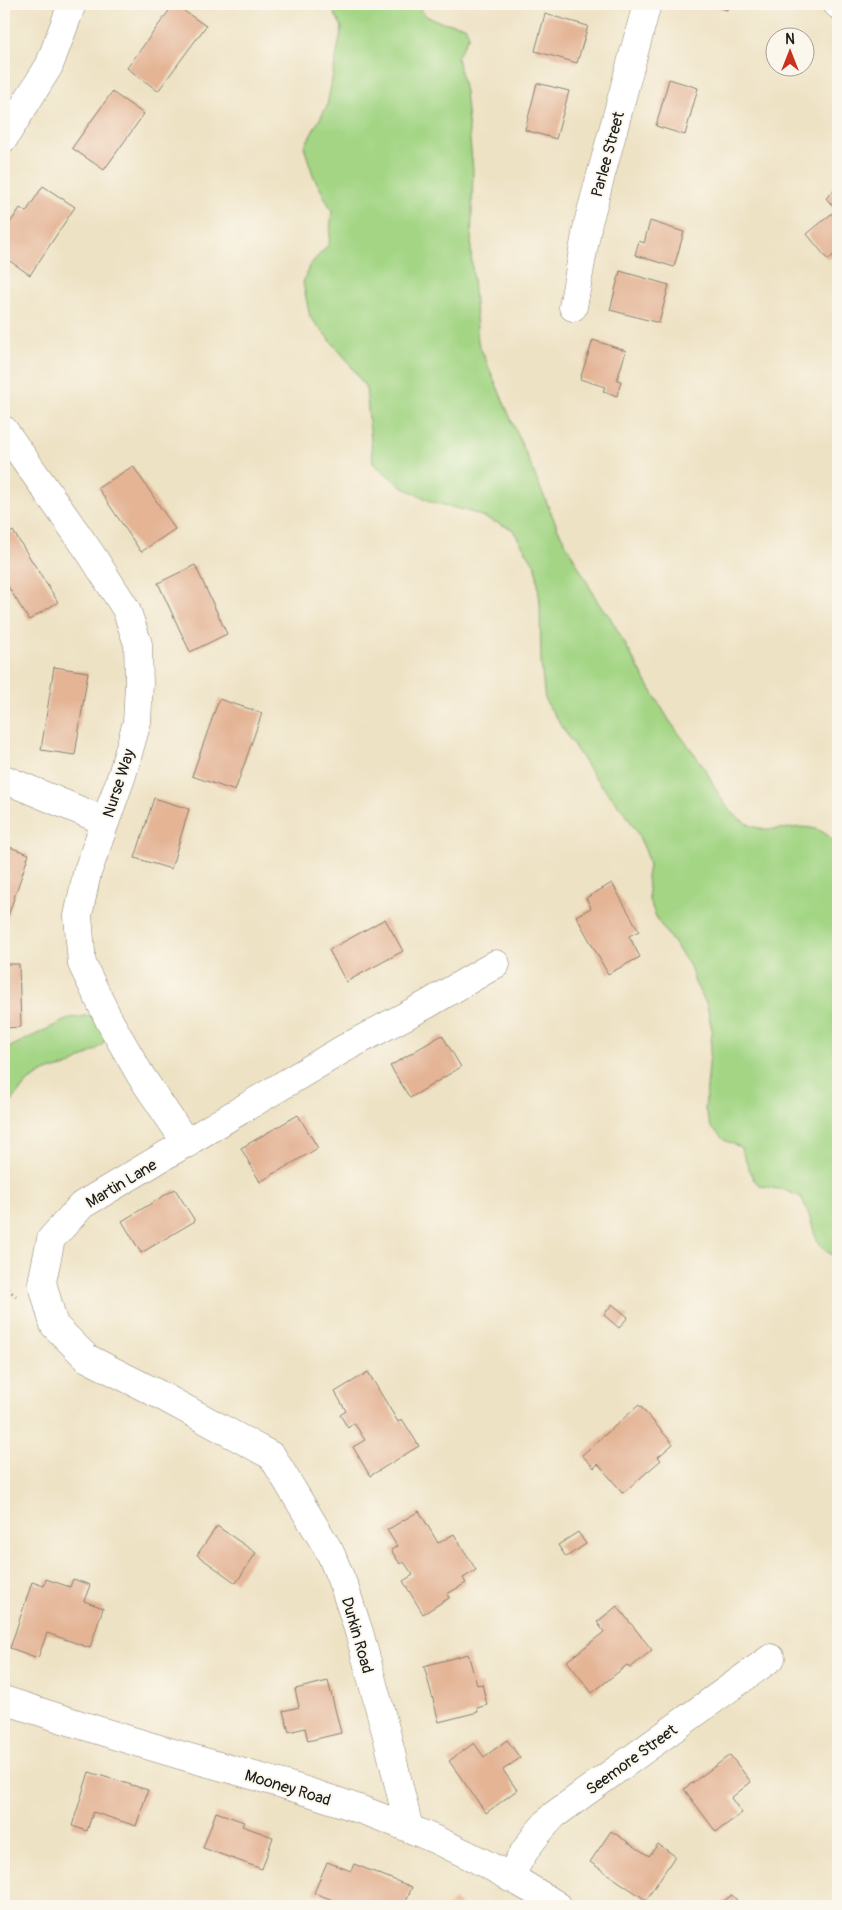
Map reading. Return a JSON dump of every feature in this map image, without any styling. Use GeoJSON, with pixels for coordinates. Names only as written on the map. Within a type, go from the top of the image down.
{"type":"FeatureCollection","features":[{"type":"Feature","properties":{"kind":"street"},"geometry":{"type":"LineString","coordinates":[[4,138],[49,66],[72,4]]}},
{"type":"Feature","properties":{"kind":"street","name":"Parlee Street"},"geometry":{"type":"LineString","coordinates":[[573,306],[588,223],[647,4]]}},
{"type":"Feature","properties":{"kind":"street","name":"Nurse Way"},"geometry":{"type":"LineString","coordinates":[[4,430],[91,554],[126,609],[138,644],[139,684],[137,722],[122,774],[87,873],[78,916],[82,964],[110,1022],[141,1076],[187,1144]]}},
{"type":"Feature","properties":{"kind":"street"},"geometry":{"type":"LineString","coordinates":[[4,779],[105,821]]}},
{"type":"Feature","properties":{"kind":"street","name":"Martin Lane"},"geometry":{"type":"LineString","coordinates":[[272,1456],[87,1358],[54,1325],[42,1282],[52,1239],[82,1205],[187,1144],[344,1048],[426,1005],[496,964]]}},
{"type":"Feature","properties":{"kind":"street","name":"Durkin Road"},"geometry":{"type":"LineString","coordinates":[[272,1456],[316,1526],[330,1552],[345,1589],[364,1651],[409,1828]]}},
{"type":"Feature","properties":{"kind":"street","name":"Seemore Street"},"geometry":{"type":"LineString","coordinates":[[510,1878],[521,1854],[535,1834],[554,1815],[771,1658]]}},
{"type":"Feature","properties":{"kind":"street","name":"Mooney Road"},"geometry":{"type":"LineString","coordinates":[[4,1700],[168,1752],[312,1793],[409,1828],[510,1878],[558,1906]]}},
{"type":"Feature","properties":{"kind":"green space"},"geometry":{"type":"Polygon","coordinates":[[[329,4],[416,4],[426,16],[441,22],[465,26],[469,35],[457,58],[465,92],[473,170],[471,252],[478,342],[558,529],[599,604],[610,617],[669,720],[706,770],[718,792],[733,813],[752,826],[763,829],[807,827],[817,830],[829,836],[838,850],[838,1258],[825,1250],[818,1241],[801,1197],[784,1190],[761,1186],[754,1180],[740,1147],[724,1140],[711,1127],[705,1110],[712,1031],[707,1005],[695,983],[690,966],[658,921],[649,900],[647,877],[649,866],[646,852],[637,832],[625,813],[592,774],[545,700],[536,567],[512,529],[471,512],[432,502],[402,487],[373,463],[366,388],[347,360],[310,317],[303,283],[309,266],[329,244],[332,211],[313,175],[304,147],[327,106],[342,27],[329,4]]]}},
{"type":"Feature","properties":{"kind":"green space"},"geometry":{"type":"Polygon","coordinates":[[[92,1015],[109,1033],[101,1046],[68,1066],[46,1071],[29,1081],[18,1093],[4,1114],[4,1050],[70,1018],[92,1015]]]}},
{"type":"Feature","properties":{"kind":"building"},"geometry":{"type":"Polygon","coordinates":[[[174,4],[206,26],[158,91],[127,68],[174,4]]]}},
{"type":"Feature","properties":{"kind":"building"},"geometry":{"type":"Polygon","coordinates":[[[707,4],[729,4],[727,10],[707,4]]]}},
{"type":"Feature","properties":{"kind":"building"},"geometry":{"type":"Polygon","coordinates":[[[545,14],[588,26],[577,63],[535,51],[545,14]]]}},
{"type":"Feature","properties":{"kind":"building"},"geometry":{"type":"Polygon","coordinates":[[[669,79],[698,88],[685,135],[656,126],[669,79]]]}},
{"type":"Feature","properties":{"kind":"building"},"geometry":{"type":"Polygon","coordinates":[[[537,83],[569,91],[556,139],[525,130],[537,83]]]}},
{"type":"Feature","properties":{"kind":"building"},"geometry":{"type":"Polygon","coordinates":[[[112,92],[144,114],[104,170],[72,148],[112,92]]]}},
{"type":"Feature","properties":{"kind":"building"},"geometry":{"type":"Polygon","coordinates":[[[43,186],[75,207],[30,275],[4,257],[4,232],[20,208],[26,212],[43,186]]]}},
{"type":"Feature","properties":{"kind":"building"},"geometry":{"type":"Polygon","coordinates":[[[838,187],[838,251],[828,260],[807,234],[836,210],[826,198],[838,187]]]}},
{"type":"Feature","properties":{"kind":"building"},"geometry":{"type":"Polygon","coordinates":[[[650,221],[684,232],[674,267],[635,255],[639,241],[644,243],[650,221]]]}},
{"type":"Feature","properties":{"kind":"building"},"geometry":{"type":"Polygon","coordinates":[[[620,271],[669,285],[659,323],[610,310],[620,271]]]}},
{"type":"Feature","properties":{"kind":"building"},"geometry":{"type":"Polygon","coordinates":[[[593,340],[626,351],[617,380],[621,381],[617,396],[603,391],[605,387],[580,379],[593,340]]]}},
{"type":"Feature","properties":{"kind":"building"},"geometry":{"type":"Polygon","coordinates":[[[133,466],[175,529],[141,552],[98,488],[133,466]]]}},
{"type":"Feature","properties":{"kind":"building"},"geometry":{"type":"Polygon","coordinates":[[[13,531],[58,602],[29,620],[4,580],[4,537],[13,531]]]}},
{"type":"Feature","properties":{"kind":"building"},"geometry":{"type":"Polygon","coordinates":[[[195,565],[227,634],[190,652],[158,583],[195,565]]]}},
{"type":"Feature","properties":{"kind":"building"},"geometry":{"type":"Polygon","coordinates":[[[54,667],[88,672],[75,755],[41,750],[54,667]]]}},
{"type":"Feature","properties":{"kind":"building"},"geometry":{"type":"Polygon","coordinates":[[[219,699],[262,713],[235,791],[192,776],[219,699]]]}},
{"type":"Feature","properties":{"kind":"building"},"geometry":{"type":"Polygon","coordinates":[[[154,798],[189,809],[171,869],[135,858],[154,798]]]}},
{"type":"Feature","properties":{"kind":"building"},"geometry":{"type":"Polygon","coordinates":[[[4,845],[29,854],[7,919],[4,918],[4,845]]]}},
{"type":"Feature","properties":{"kind":"building"},"geometry":{"type":"Polygon","coordinates":[[[612,883],[639,931],[629,936],[640,957],[608,974],[576,916],[591,908],[586,898],[612,883]]]}},
{"type":"Feature","properties":{"kind":"building"},"geometry":{"type":"Polygon","coordinates":[[[385,919],[403,951],[346,982],[329,950],[385,919]]]}},
{"type":"Feature","properties":{"kind":"building"},"geometry":{"type":"Polygon","coordinates":[[[4,964],[19,964],[21,1027],[4,1028],[4,964]]]}},
{"type":"Feature","properties":{"kind":"building"},"geometry":{"type":"Polygon","coordinates":[[[442,1035],[461,1067],[410,1098],[390,1066],[442,1035]]]}},
{"type":"Feature","properties":{"kind":"building"},"geometry":{"type":"Polygon","coordinates":[[[298,1115],[318,1148],[260,1182],[241,1148],[298,1115]]]}},
{"type":"Feature","properties":{"kind":"building"},"geometry":{"type":"Polygon","coordinates":[[[175,1189],[195,1221],[141,1253],[122,1221],[175,1189]]]}},
{"type":"Feature","properties":{"kind":"building"},"geometry":{"type":"Polygon","coordinates":[[[612,1304],[628,1317],[619,1328],[604,1315],[612,1304]]]}},
{"type":"Feature","properties":{"kind":"building"},"geometry":{"type":"Polygon","coordinates":[[[368,1372],[398,1422],[402,1419],[419,1446],[370,1476],[353,1447],[365,1440],[354,1423],[348,1428],[340,1415],[346,1411],[335,1392],[368,1372]]]}},
{"type":"Feature","properties":{"kind":"building"},"geometry":{"type":"Polygon","coordinates":[[[639,1405],[673,1444],[658,1457],[661,1460],[623,1493],[598,1464],[594,1468],[582,1455],[639,1405]]]}},
{"type":"Feature","properties":{"kind":"building"},"geometry":{"type":"Polygon","coordinates":[[[419,1511],[438,1543],[454,1534],[476,1570],[463,1578],[466,1583],[447,1594],[449,1598],[423,1614],[403,1581],[413,1575],[404,1562],[400,1564],[391,1550],[397,1546],[387,1530],[419,1511]]]}},
{"type":"Feature","properties":{"kind":"building"},"geometry":{"type":"Polygon","coordinates":[[[217,1526],[256,1553],[236,1583],[197,1555],[217,1526]]]}},
{"type":"Feature","properties":{"kind":"building"},"geometry":{"type":"Polygon","coordinates":[[[578,1532],[586,1544],[566,1557],[558,1545],[578,1532]]]}},
{"type":"Feature","properties":{"kind":"building"},"geometry":{"type":"Polygon","coordinates":[[[46,1579],[70,1587],[73,1579],[90,1585],[84,1601],[103,1608],[90,1648],[47,1633],[38,1658],[10,1648],[32,1582],[44,1586],[46,1579]]]}},
{"type":"Feature","properties":{"kind":"building"},"geometry":{"type":"Polygon","coordinates":[[[617,1606],[652,1650],[630,1668],[627,1665],[592,1693],[567,1661],[604,1632],[597,1622],[617,1606]]]}},
{"type":"Feature","properties":{"kind":"building"},"geometry":{"type":"Polygon","coordinates":[[[468,1654],[477,1685],[482,1684],[487,1705],[477,1708],[478,1712],[439,1722],[424,1666],[468,1654]]]}},
{"type":"Feature","properties":{"kind":"building"},"geometry":{"type":"Polygon","coordinates":[[[328,1681],[341,1733],[308,1741],[305,1728],[289,1732],[283,1711],[299,1707],[295,1689],[328,1681]]]}},
{"type":"Feature","properties":{"kind":"building"},"geometry":{"type":"Polygon","coordinates":[[[507,1740],[520,1758],[503,1770],[517,1790],[486,1813],[449,1761],[474,1743],[484,1757],[507,1740]]]}},
{"type":"Feature","properties":{"kind":"building"},"geometry":{"type":"Polygon","coordinates":[[[730,1755],[751,1782],[731,1798],[742,1813],[716,1832],[684,1789],[730,1755]]]}},
{"type":"Feature","properties":{"kind":"building"},"geometry":{"type":"Polygon","coordinates":[[[89,1772],[148,1790],[136,1826],[93,1812],[87,1831],[72,1826],[89,1772]]]}},
{"type":"Feature","properties":{"kind":"building"},"geometry":{"type":"Polygon","coordinates":[[[216,1812],[244,1822],[242,1826],[273,1837],[262,1869],[203,1848],[216,1812]]]}},
{"type":"Feature","properties":{"kind":"building"},"geometry":{"type":"Polygon","coordinates":[[[611,1831],[649,1856],[658,1844],[675,1856],[646,1900],[590,1862],[611,1831]]]}},
{"type":"Feature","properties":{"kind":"building"},"geometry":{"type":"Polygon","coordinates":[[[327,1862],[351,1871],[354,1864],[412,1887],[404,1906],[349,1906],[314,1893],[327,1862]]]}},
{"type":"Feature","properties":{"kind":"building"},"geometry":{"type":"Polygon","coordinates":[[[732,1895],[742,1906],[717,1906],[732,1895]]]}},
{"type":"Feature","properties":{"kind":"building"},"geometry":{"type":"Polygon","coordinates":[[[454,1900],[461,1906],[448,1906],[454,1900]]]}}]}
